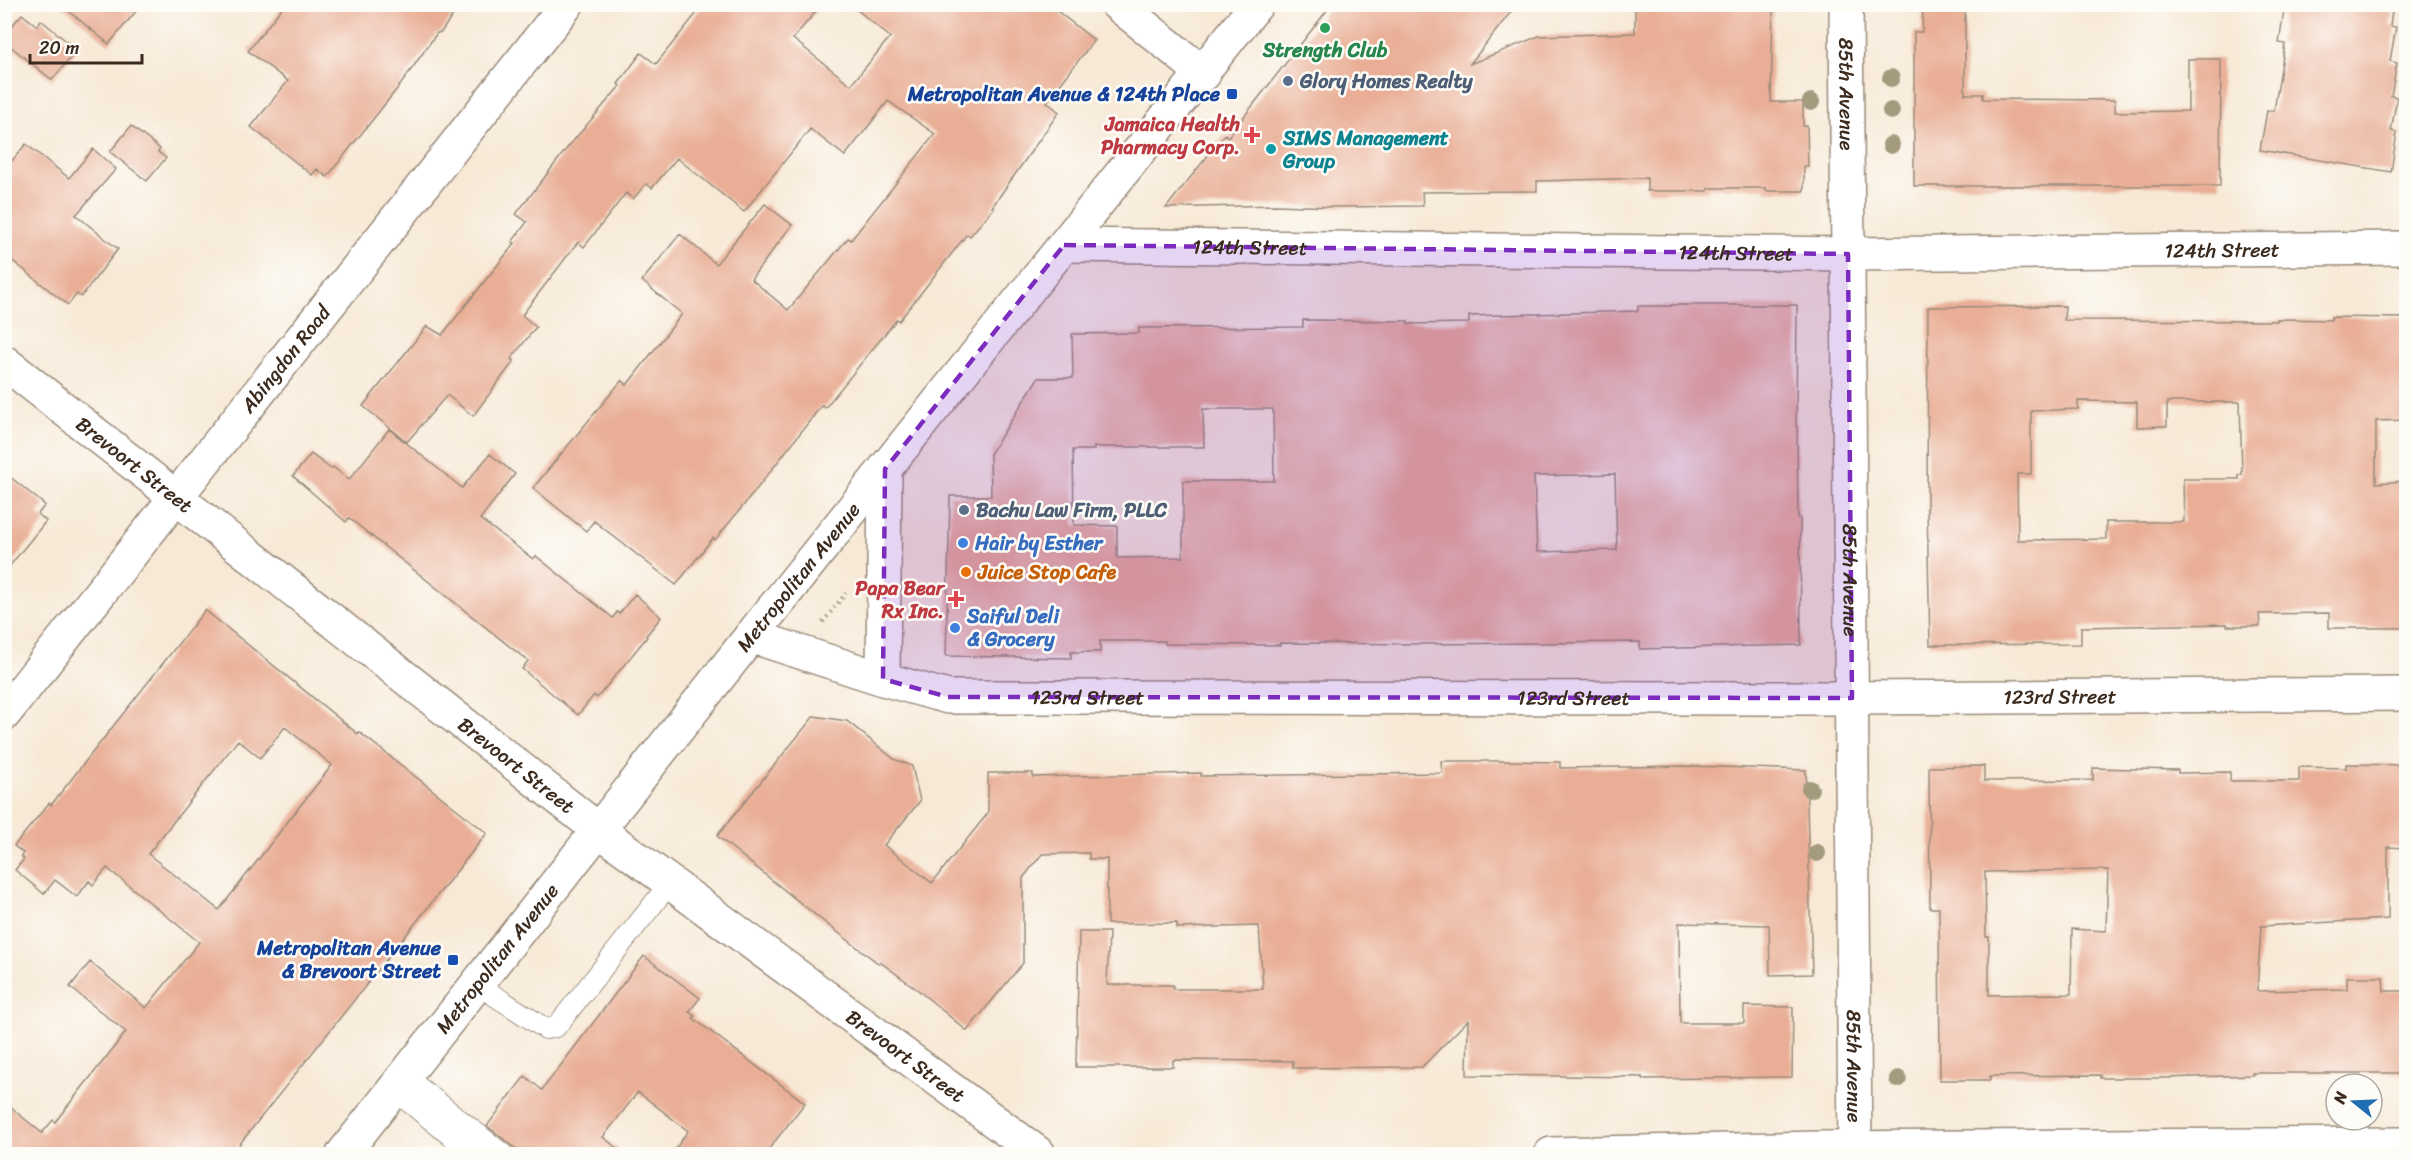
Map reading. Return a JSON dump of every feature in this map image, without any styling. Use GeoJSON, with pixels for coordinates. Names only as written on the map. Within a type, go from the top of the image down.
{"type":"FeatureCollection","features":[{"type":"Feature","properties":{"kind":"street","name":"Abingdon Road"},"geometry":{"type":"LineString","coordinates":[[4,714],[567,4]]}},
{"type":"Feature","properties":{"kind":"street"},"geometry":{"type":"LineString","coordinates":[[1117,4],[1204,74]]}},
{"type":"Feature","properties":{"kind":"street","name":"Metropolitan Avenue"},"geometry":{"type":"LineString","coordinates":[[343,1155],[600,831],[751,636],[1204,74],[1257,4]]}},
{"type":"Feature","properties":{"kind":"street","name":"85th Avenue"},"geometry":{"type":"LineString","coordinates":[[1846,4],[1855,1151]]}},
{"type":"Feature","properties":{"kind":"street","name":"124th Street"},"geometry":{"type":"LineString","coordinates":[[1064,245],[1848,255],[2406,248]]}},
{"type":"Feature","properties":{"kind":"street","name":"Brevoort Street"},"geometry":{"type":"LineString","coordinates":[[4,362],[600,831],[1039,1155]]}},
{"type":"Feature","properties":{"kind":"street"},"geometry":{"type":"LineString","coordinates":[[883,679],[885,469]]}},
{"type":"Feature","properties":{"kind":"street","name":"123rd Street"},"geometry":{"type":"LineString","coordinates":[[751,636],[883,679],[948,697],[1851,698],[2406,694]]}},
{"type":"Feature","properties":{"kind":"street"},"geometry":{"type":"LineString","coordinates":[[1551,1155],[2406,1144]]}},
{"type":"Feature","properties":{"kind":"lane"},"geometry":{"type":"LineString","coordinates":[[478,985],[546,1029],[556,1027],[670,883]]}},
{"type":"Feature","properties":{"kind":"lane"},"geometry":{"type":"LineString","coordinates":[[400,1083],[473,1155]]}},
{"type":"Feature","properties":{"kind":"lane"},"geometry":{"type":"LineString","coordinates":[[400,1083],[503,1155]]}},
{"type":"Feature","properties":{"kind":"path"},"geometry":{"type":"LineString","coordinates":[[818,628],[852,587]]}},
{"type":"Feature","properties":{"kind":"highlighted area"},"geometry":{"type":"Polygon","coordinates":[[[1064,245],[1848,254],[1852,698],[948,697],[883,679],[885,469],[1064,245]]]}},
{"type":"Feature","properties":{"kind":"building"},"geometry":{"type":"Polygon","coordinates":[[[60,4],[142,4],[109,44],[60,4]]]}},
{"type":"Feature","properties":{"kind":"building"},"geometry":{"type":"Polygon","coordinates":[[[285,4],[461,4],[327,177],[317,169],[312,175],[251,127],[288,81],[248,51],[285,4]]]}},
{"type":"Feature","properties":{"kind":"building"},"geometry":{"type":"Polygon","coordinates":[[[704,4],[822,4],[793,39],[851,85],[890,37],[850,4],[1048,4],[1094,40],[1047,102],[1059,112],[992,207],[994,208],[970,236],[967,234],[899,321],[897,319],[825,408],[822,405],[752,495],[715,540],[713,538],[676,585],[594,521],[586,531],[533,488],[622,380],[627,385],[682,314],[642,281],[680,234],[716,264],[765,204],[792,225],[751,279],[788,310],[848,238],[851,240],[935,134],[888,101],[845,156],[810,129],[744,212],[677,158],[652,188],[646,184],[633,199],[626,193],[584,247],[578,242],[522,315],[536,327],[511,359],[514,361],[473,416],[447,395],[407,442],[363,406],[427,326],[442,335],[515,243],[512,242],[527,222],[516,214],[568,147],[620,86],[618,84],[641,53],[656,64],[704,4]]]}},
{"type":"Feature","properties":{"kind":"building"},"geometry":{"type":"Polygon","coordinates":[[[1332,4],[1517,4],[1470,64],[1539,36],[1635,33],[1635,4],[1773,4],[1771,102],[1803,102],[1803,126],[1807,126],[1808,166],[1804,166],[1804,191],[1766,191],[1766,188],[1708,188],[1708,191],[1647,191],[1647,178],[1537,181],[1537,191],[1422,192],[1423,206],[1275,205],[1166,208],[1225,134],[1228,137],[1332,4]]]}},
{"type":"Feature","properties":{"kind":"building"},"geometry":{"type":"Polygon","coordinates":[[[1923,4],[1965,4],[1965,94],[1983,94],[1983,99],[2115,100],[2115,112],[2188,111],[2188,59],[2221,59],[2220,186],[1914,186],[1914,32],[1922,32],[1923,4]]]}},
{"type":"Feature","properties":{"kind":"building"},"geometry":{"type":"Polygon","coordinates":[[[2285,4],[2393,4],[2390,26],[2396,27],[2390,61],[2397,63],[2391,96],[2397,97],[2391,131],[2397,132],[2391,172],[2260,150],[2267,111],[2274,111],[2285,44],[2279,43],[2285,4]]]}},
{"type":"Feature","properties":{"kind":"building"},"geometry":{"type":"Polygon","coordinates":[[[22,14],[37,26],[41,20],[77,50],[52,80],[4,41],[4,35],[22,14]]]}},
{"type":"Feature","properties":{"kind":"building"},"geometry":{"type":"Polygon","coordinates":[[[131,126],[160,149],[158,152],[166,158],[147,181],[110,152],[131,126]]]}},
{"type":"Feature","properties":{"kind":"building"},"geometry":{"type":"Polygon","coordinates":[[[26,144],[69,178],[93,149],[116,169],[76,215],[118,249],[81,297],[77,294],[68,305],[4,254],[4,170],[26,144]]]}},
{"type":"Feature","properties":{"kind":"building"},"geometry":{"type":"Polygon","coordinates":[[[1797,305],[1796,426],[1798,518],[1800,518],[1801,645],[1640,649],[1640,642],[1280,643],[1280,645],[1100,641],[1100,652],[1071,652],[1071,658],[946,656],[950,496],[991,496],[990,454],[1038,378],[1073,378],[1072,334],[1139,333],[1139,328],[1303,327],[1303,320],[1408,321],[1408,324],[1469,323],[1469,316],[1638,311],[1638,306],[1797,305]],[[1203,409],[1204,447],[1094,447],[1094,450],[1073,450],[1074,525],[1117,526],[1117,558],[1183,557],[1183,481],[1274,481],[1273,409],[1203,409]],[[1615,474],[1534,476],[1537,552],[1617,550],[1615,474]]]}},
{"type":"Feature","properties":{"kind":"building"},"geometry":{"type":"Polygon","coordinates":[[[2065,306],[2064,320],[2277,321],[2277,319],[2331,320],[2331,317],[2406,318],[2406,420],[2376,421],[2376,483],[2406,481],[2406,628],[2329,628],[2329,613],[2259,614],[2260,626],[2227,626],[2227,624],[2081,627],[2081,644],[1930,645],[1927,507],[1928,307],[2065,306]],[[2078,401],[2078,409],[2031,411],[2031,474],[2017,474],[2018,540],[2106,539],[2106,522],[2184,522],[2183,479],[2239,479],[2239,475],[2242,475],[2240,402],[2167,402],[2167,426],[2137,427],[2137,402],[2078,401]]]}},
{"type":"Feature","properties":{"kind":"building"},"geometry":{"type":"Polygon","coordinates":[[[389,429],[462,488],[490,454],[515,474],[480,519],[533,559],[536,556],[613,618],[635,594],[661,617],[597,698],[594,695],[578,715],[522,669],[528,661],[349,518],[346,522],[293,476],[311,454],[349,480],[389,429]]]}},
{"type":"Feature","properties":{"kind":"building"},"geometry":{"type":"Polygon","coordinates":[[[4,472],[45,505],[38,514],[46,521],[4,573],[4,472]]]}},
{"type":"Feature","properties":{"kind":"building"},"geometry":{"type":"Polygon","coordinates":[[[205,610],[358,734],[359,732],[487,833],[231,1155],[18,1155],[4,1144],[4,1102],[42,1133],[53,1120],[55,1122],[126,1032],[70,987],[90,962],[146,1008],[199,942],[107,868],[93,885],[89,881],[77,897],[55,880],[44,894],[15,870],[24,859],[21,856],[23,853],[14,846],[49,803],[51,805],[205,610]],[[285,727],[260,758],[238,740],[148,854],[219,910],[332,765],[285,727]]]}},
{"type":"Feature","properties":{"kind":"building"},"geometry":{"type":"Polygon","coordinates":[[[814,716],[847,721],[894,759],[912,766],[920,801],[884,845],[932,883],[988,813],[988,773],[1033,773],[1033,777],[1201,773],[1201,776],[1442,773],[1441,761],[1560,762],[1560,768],[1691,766],[1806,770],[1812,974],[1770,975],[1769,925],[1679,923],[1680,1023],[1744,1023],[1744,1006],[1793,1007],[1792,1077],[1642,1079],[1642,1077],[1467,1075],[1468,1020],[1422,1067],[1293,1068],[1293,1061],[1173,1060],[1173,1067],[1076,1067],[1079,932],[1109,932],[1107,985],[1173,985],[1173,989],[1263,989],[1259,926],[1177,928],[1177,923],[1107,924],[1107,859],[1089,859],[1089,853],[1042,854],[1023,878],[1023,963],[967,1031],[918,990],[823,921],[717,836],[814,716]]]}},
{"type":"Feature","properties":{"kind":"building"},"geometry":{"type":"Polygon","coordinates":[[[2346,764],[2406,765],[2406,848],[2388,847],[2388,919],[2261,926],[2257,991],[2347,989],[2347,977],[2383,977],[2384,991],[2406,991],[2406,1073],[2252,1073],[2253,1075],[2165,1078],[2100,1078],[2100,1075],[1990,1076],[1990,1080],[1940,1080],[1939,908],[1930,908],[1929,767],[1984,766],[1984,781],[2093,780],[2093,768],[2178,770],[2178,773],[2230,772],[2230,781],[2299,781],[2299,767],[2346,768],[2346,764]],[[2108,870],[1985,872],[1986,937],[1989,937],[1989,995],[2071,994],[2072,929],[2106,931],[2108,870]]]}},
{"type":"Feature","properties":{"kind":"building"},"geometry":{"type":"Polygon","coordinates":[[[644,956],[700,998],[689,1012],[695,1016],[693,1018],[805,1103],[764,1155],[671,1155],[688,1131],[638,1092],[603,1137],[626,1155],[524,1155],[487,1126],[525,1076],[542,1090],[644,956]]]}},
{"type":"Feature","properties":{"kind":"place","name":"Strength Club"},"geometry":{"type":"Point","coordinates":[1325,28]}},
{"type":"Feature","properties":{"kind":"place","name":"Glory Homes Realty"},"geometry":{"type":"Point","coordinates":[1288,81]}},
{"type":"Feature","properties":{"kind":"place","name":"Metropolitan Avenue & 124th Place"},"geometry":{"type":"Point","coordinates":[1232,94]}},
{"type":"Feature","properties":{"kind":"place","name":"Jamaica Health Pharmacy Corp."},"geometry":{"type":"Point","coordinates":[1252,135]}},
{"type":"Feature","properties":{"kind":"place","name":"SIMS Management Group"},"geometry":{"type":"Point","coordinates":[1271,149]}},
{"type":"Feature","properties":{"kind":"place","name":"Bachu Law Firm, PLLC"},"geometry":{"type":"Point","coordinates":[964,510]}},
{"type":"Feature","properties":{"kind":"place","name":"Hair by Esther"},"geometry":{"type":"Point","coordinates":[963,543]}},
{"type":"Feature","properties":{"kind":"place","name":"Juice Stop Cafe"},"geometry":{"type":"Point","coordinates":[966,572]}},
{"type":"Feature","properties":{"kind":"place","name":"Papa Bear Rx Inc."},"geometry":{"type":"Point","coordinates":[956,599]}},
{"type":"Feature","properties":{"kind":"place","name":"Saiful Deli & Grocery"},"geometry":{"type":"Point","coordinates":[955,628]}},
{"type":"Feature","properties":{"kind":"place","name":"Metropolitan Avenue & Brevoort Street"},"geometry":{"type":"Point","coordinates":[453,960]}}]}
